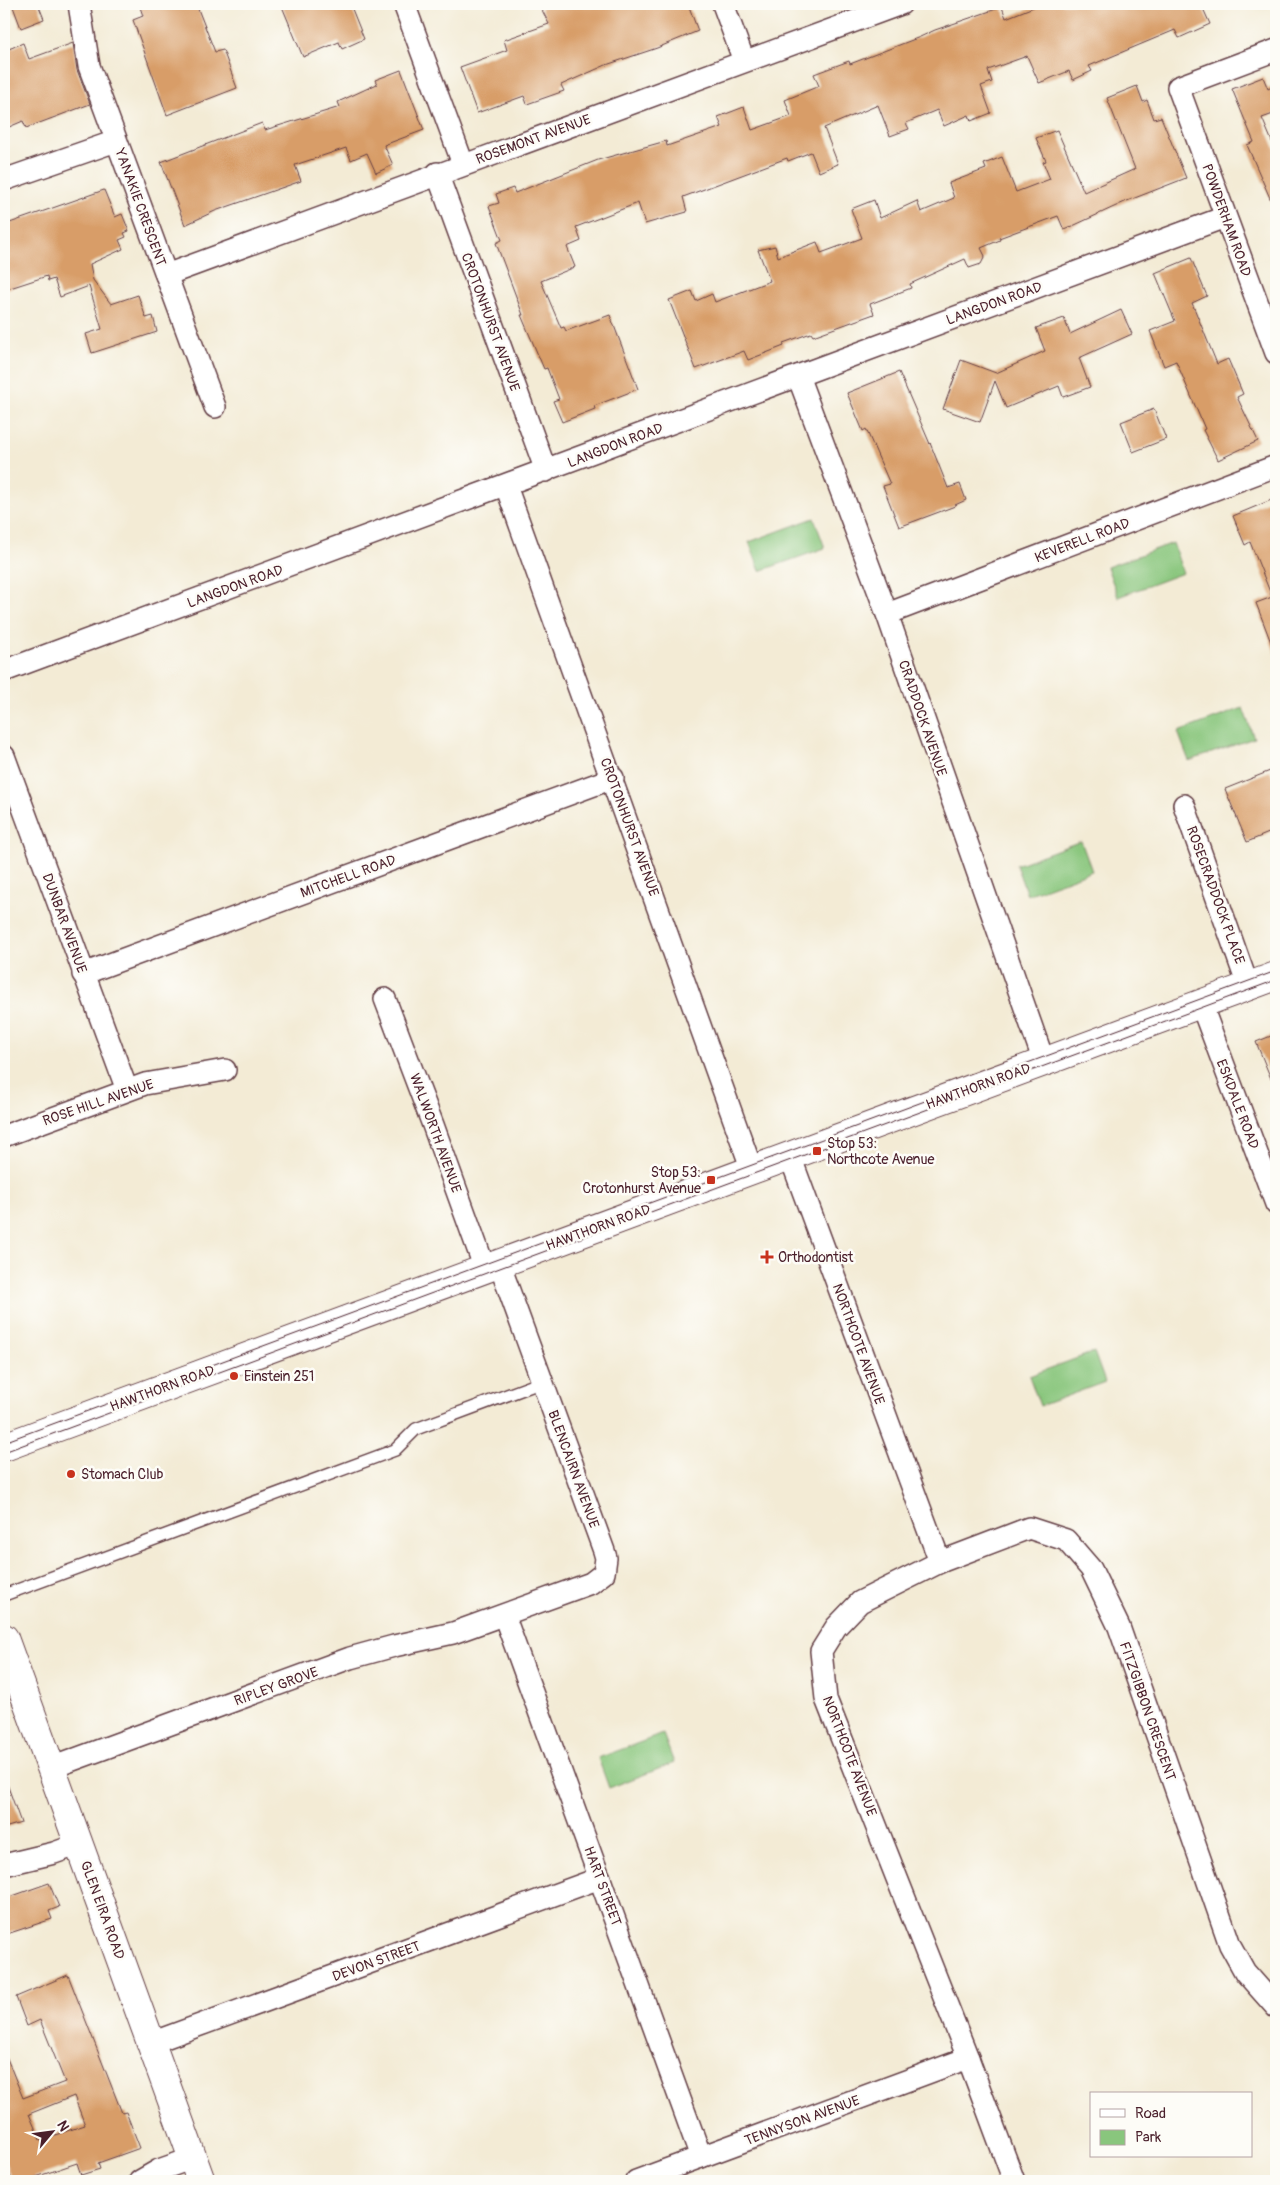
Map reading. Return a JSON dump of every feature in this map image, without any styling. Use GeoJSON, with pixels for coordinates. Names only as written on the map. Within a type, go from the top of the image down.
{"type":"FeatureCollection","features":[{"type":"Feature","properties":{"kind":"main road","name":"HAWTHORN ROAD"},"geometry":{"type":"LineString","coordinates":[[4,1447],[1276,976]]}},
{"type":"Feature","properties":{"kind":"main road","name":"GLEN EIRA ROAD"},"geometry":{"type":"LineString","coordinates":[[4,1638],[197,2169]]}},
{"type":"Feature","properties":{"kind":"street","name":"YANAKIE CRESCENT"},"geometry":{"type":"LineString","coordinates":[[79,4],[88,66],[215,407]]}},
{"type":"Feature","properties":{"kind":"street"},"geometry":{"type":"LineString","coordinates":[[404,4],[463,164]]}},
{"type":"Feature","properties":{"kind":"street"},"geometry":{"type":"LineString","coordinates":[[723,4],[744,61]]}},
{"type":"Feature","properties":{"kind":"street","name":"ROSEMONT AVENUE"},"geometry":{"type":"LineString","coordinates":[[166,274],[901,4]]}},
{"type":"Feature","properties":{"kind":"street","name":"POWDERHAM ROAD"},"geometry":{"type":"LineString","coordinates":[[1276,50],[1178,87],[1276,353]]}},
{"type":"Feature","properties":{"kind":"street"},"geometry":{"type":"LineString","coordinates":[[4,180],[116,141]]}},
{"type":"Feature","properties":{"kind":"street","name":"CROTONHURST AVENUE"},"geometry":{"type":"LineString","coordinates":[[437,173],[546,471]]}},
{"type":"Feature","properties":{"kind":"street","name":"LANGDON ROAD"},"geometry":{"type":"LineString","coordinates":[[4,671],[506,486],[1225,217]]}},
{"type":"Feature","properties":{"kind":"street","name":"CRADDOCK AVENUE"},"geometry":{"type":"LineString","coordinates":[[798,376],[887,614],[1044,1062]]}},
{"type":"Feature","properties":{"kind":"street","name":"KEVERELL ROAD"},"geometry":{"type":"LineString","coordinates":[[887,614],[1276,466]]}},
{"type":"Feature","properties":{"kind":"street","name":"CROTONHURST AVENUE"},"geometry":{"type":"LineString","coordinates":[[506,486],[613,778],[752,1170]]}},
{"type":"Feature","properties":{"kind":"street","name":"DUNBAR AVENUE"},"geometry":{"type":"LineString","coordinates":[[4,756],[127,1090]]}},
{"type":"Feature","properties":{"kind":"street","name":"MITCHELL ROAD"},"geometry":{"type":"LineString","coordinates":[[84,974],[613,778]]}},
{"type":"Feature","properties":{"kind":"street","name":"ROSECRADDOCK PLACE"},"geometry":{"type":"LineString","coordinates":[[1184,805],[1248,986]]}},
{"type":"Feature","properties":{"kind":"street","name":"WALWORTH AVENUE"},"geometry":{"type":"LineString","coordinates":[[385,999],[492,1266]]}},
{"type":"Feature","properties":{"kind":"street","name":"ESKDALE ROAD"},"geometry":{"type":"LineString","coordinates":[[1201,1004],[1276,1204]]}},
{"type":"Feature","properties":{"kind":"street","name":"ROSE HILL AVENUE"},"geometry":{"type":"LineString","coordinates":[[4,1136],[127,1090],[162,1080],[224,1070]]}},
{"type":"Feature","properties":{"kind":"street","name":"NORTHCOTE AVENUE"},"geometry":{"type":"LineString","coordinates":[[790,1156],[940,1562],[860,1602],[836,1627],[821,1651],[826,1698],[968,2058],[1014,2181]]}},
{"type":"Feature","properties":{"kind":"street","name":"BLENCAIRN AVENUE"},"geometry":{"type":"LineString","coordinates":[[492,1266],[542,1382],[604,1551],[606,1566],[604,1573],[591,1583],[504,1615]]}},
{"type":"Feature","properties":{"kind":"street","name":"FITZGIBBON CRESCENT"},"geometry":{"type":"LineString","coordinates":[[940,1562],[1029,1528],[1066,1540],[1091,1569],[1119,1627],[1230,1945],[1244,1972],[1276,2007]]}},
{"type":"Feature","properties":{"kind":"street","name":"RIPLEY GROVE"},"geometry":{"type":"LineString","coordinates":[[51,1768],[350,1658],[453,1633],[504,1615]]}},
{"type":"Feature","properties":{"kind":"street","name":"HART STREET"},"geometry":{"type":"LineString","coordinates":[[504,1615],[701,2157]]}},
{"type":"Feature","properties":{"kind":"street"},"geometry":{"type":"LineString","coordinates":[[8,1863],[54,1853],[76,1837]]}},
{"type":"Feature","properties":{"kind":"street","name":"DEVON STREET"},"geometry":{"type":"LineString","coordinates":[[151,2043],[600,1878]]}},
{"type":"Feature","properties":{"kind":"street","name":"TENNYSON AVENUE"},"geometry":{"type":"LineString","coordinates":[[636,2181],[968,2058]]}},
{"type":"Feature","properties":{"kind":"street"},"geometry":{"type":"LineString","coordinates":[[140,2181],[159,2170],[197,2169]]}},
{"type":"Feature","properties":{"kind":"street"},"geometry":{"type":"LineString","coordinates":[[163,2181],[197,2169]]}},
{"type":"Feature","properties":{"kind":"lane"},"geometry":{"type":"LineString","coordinates":[[4,1596],[395,1450],[416,1430],[542,1382]]}},
{"type":"Feature","properties":{"kind":"green space"},"geometry":{"type":"Polygon","coordinates":[[[814,518],[825,548],[760,571],[749,542],[814,518]]]}},
{"type":"Feature","properties":{"kind":"green space"},"geometry":{"type":"Polygon","coordinates":[[[1173,543],[1183,573],[1118,597],[1107,567],[1173,543]]]}},
{"type":"Feature","properties":{"kind":"green space"},"geometry":{"type":"Polygon","coordinates":[[[1243,708],[1254,738],[1189,761],[1178,732],[1243,708]]]}},
{"type":"Feature","properties":{"kind":"green space"},"geometry":{"type":"Polygon","coordinates":[[[1081,841],[1092,871],[1027,895],[1016,865],[1081,841]]]}},
{"type":"Feature","properties":{"kind":"green space"},"geometry":{"type":"Polygon","coordinates":[[[1094,1352],[1105,1382],[1040,1406],[1029,1376],[1094,1352]]]}},
{"type":"Feature","properties":{"kind":"green space"},"geometry":{"type":"Polygon","coordinates":[[[663,1734],[674,1763],[609,1788],[598,1758],[663,1734]]]}},
{"type":"Feature","properties":{"kind":"building"},"geometry":{"type":"Polygon","coordinates":[[[12,4],[38,4],[44,19],[21,28],[12,4]]]}},
{"type":"Feature","properties":{"kind":"building"},"geometry":{"type":"Polygon","coordinates":[[[139,4],[196,4],[215,52],[223,50],[237,88],[167,115],[133,20],[143,16],[139,4]]]}},
{"type":"Feature","properties":{"kind":"building"},"geometry":{"type":"Polygon","coordinates":[[[281,4],[350,4],[364,39],[342,49],[339,42],[303,57],[281,4]]]}},
{"type":"Feature","properties":{"kind":"building"},"geometry":{"type":"Polygon","coordinates":[[[550,4],[688,4],[698,31],[657,48],[606,65],[561,85],[564,91],[527,104],[524,96],[477,113],[460,67],[507,50],[504,40],[549,24],[541,8],[550,4]]]}},
{"type":"Feature","properties":{"kind":"building"},"geometry":{"type":"Polygon","coordinates":[[[1041,4],[1201,4],[1210,24],[1179,38],[1175,30],[1089,66],[1092,71],[1073,80],[1069,71],[1039,83],[1027,56],[988,70],[992,82],[981,86],[991,113],[971,121],[969,115],[944,126],[937,110],[906,123],[909,129],[890,136],[878,105],[824,128],[838,164],[819,172],[811,152],[788,161],[787,158],[683,197],[687,212],[645,224],[638,203],[576,227],[581,241],[567,247],[575,267],[541,281],[561,328],[564,327],[566,331],[610,315],[638,389],[594,406],[595,409],[562,422],[553,401],[559,399],[547,368],[544,369],[521,315],[523,315],[496,243],[502,240],[489,206],[499,203],[496,194],[513,188],[515,193],[598,160],[666,141],[667,146],[722,127],[718,117],[744,107],[752,130],[791,116],[785,100],[819,86],[814,74],[849,61],[850,64],[935,30],[1002,7],[1006,18],[1041,4]]]}},
{"type":"Feature","properties":{"kind":"building"},"geometry":{"type":"Polygon","coordinates":[[[23,43],[29,59],[73,43],[77,70],[90,104],[26,128],[23,121],[9,127],[4,116],[4,51],[23,43]]]}},
{"type":"Feature","properties":{"kind":"building"},"geometry":{"type":"Polygon","coordinates":[[[401,70],[424,130],[384,145],[393,165],[376,173],[367,153],[351,160],[346,148],[295,165],[301,181],[215,211],[185,225],[161,162],[262,123],[265,130],[340,107],[338,102],[377,84],[375,80],[401,70]]]}},
{"type":"Feature","properties":{"kind":"building"},"geometry":{"type":"Polygon","coordinates":[[[1263,77],[1268,89],[1276,85],[1276,113],[1262,118],[1276,151],[1276,212],[1247,145],[1254,142],[1232,89],[1263,77]]]}},
{"type":"Feature","properties":{"kind":"building"},"geometry":{"type":"Polygon","coordinates":[[[1137,86],[1143,102],[1147,100],[1154,119],[1161,117],[1186,178],[1127,201],[1064,230],[1058,216],[999,238],[1000,240],[981,248],[985,256],[981,264],[969,268],[965,259],[910,284],[911,288],[870,304],[874,314],[813,336],[811,333],[783,343],[784,346],[748,360],[744,351],[696,369],[669,300],[692,291],[696,301],[712,294],[715,302],[770,281],[758,250],[775,246],[778,257],[817,242],[821,253],[862,238],[851,209],[874,200],[880,218],[917,201],[921,212],[954,198],[949,183],[986,169],[984,164],[1002,157],[1016,192],[1050,179],[1043,162],[1046,161],[1036,138],[1057,130],[1084,192],[1135,169],[1107,98],[1137,86]]]}},
{"type":"Feature","properties":{"kind":"building"},"geometry":{"type":"Polygon","coordinates":[[[104,190],[115,217],[122,214],[129,231],[124,233],[126,237],[119,240],[123,249],[90,264],[93,280],[111,304],[138,295],[146,318],[153,316],[157,332],[92,353],[86,334],[102,329],[89,286],[60,297],[54,279],[48,281],[47,276],[4,290],[4,225],[104,190]]]}},
{"type":"Feature","properties":{"kind":"building"},"geometry":{"type":"Polygon","coordinates":[[[1191,258],[1207,296],[1192,303],[1217,364],[1228,359],[1243,394],[1237,397],[1258,441],[1218,460],[1203,430],[1205,429],[1176,361],[1164,366],[1150,331],[1175,321],[1155,273],[1191,258]]]}},
{"type":"Feature","properties":{"kind":"building"},"geometry":{"type":"Polygon","coordinates":[[[1121,310],[1132,334],[1079,358],[1090,387],[1063,397],[1059,386],[1006,408],[995,381],[980,422],[943,409],[961,360],[996,373],[1045,351],[1036,328],[1064,318],[1070,334],[1121,310]]]}},
{"type":"Feature","properties":{"kind":"building"},"geometry":{"type":"Polygon","coordinates":[[[899,372],[948,488],[960,484],[966,500],[899,527],[883,486],[890,484],[866,429],[863,431],[847,393],[899,372]]]}},
{"type":"Feature","properties":{"kind":"building"},"geometry":{"type":"Polygon","coordinates":[[[1154,409],[1166,439],[1133,452],[1121,422],[1154,409]]]}},
{"type":"Feature","properties":{"kind":"building"},"geometry":{"type":"Polygon","coordinates":[[[1276,498],[1275,653],[1256,603],[1272,597],[1250,542],[1245,545],[1233,516],[1276,498]]]}},
{"type":"Feature","properties":{"kind":"building"},"geometry":{"type":"Polygon","coordinates":[[[1270,771],[1276,785],[1276,830],[1247,842],[1225,789],[1270,771]]]}},
{"type":"Feature","properties":{"kind":"building"},"geometry":{"type":"Polygon","coordinates":[[[1276,1034],[1276,1091],[1256,1042],[1276,1034]]]}},
{"type":"Feature","properties":{"kind":"building"},"geometry":{"type":"Polygon","coordinates":[[[6,1781],[21,1823],[4,1828],[4,1782],[6,1781]]]}},
{"type":"Feature","properties":{"kind":"building"},"geometry":{"type":"Polygon","coordinates":[[[49,1883],[59,1907],[49,1911],[52,1919],[4,1935],[4,1899],[49,1883]]]}},
{"type":"Feature","properties":{"kind":"building"},"geometry":{"type":"Polygon","coordinates":[[[68,1975],[122,2113],[126,2112],[140,2148],[98,2163],[100,2169],[81,2175],[77,2163],[24,2181],[12,2181],[4,2159],[4,2051],[23,2098],[65,2082],[40,2020],[27,2026],[16,1997],[68,1975]],[[74,2096],[29,2114],[40,2140],[85,2125],[74,2096]]]}},
{"type":"Feature","properties":{"kind":"tram line"},"geometry":{"type":"LineString","coordinates":[[4,1442],[1276,971]]}},
{"type":"Feature","properties":{"kind":"tram line"},"geometry":{"type":"LineString","coordinates":[[4,1452],[1276,980]]}},
{"type":"Feature","properties":{"kind":"place","name":"Stop 53: Northcote Avenue"},"geometry":{"type":"Point","coordinates":[817,1151]}},
{"type":"Feature","properties":{"kind":"place","name":"Stop 53: Crotonhurst Avenue"},"geometry":{"type":"Point","coordinates":[711,1180]}},
{"type":"Feature","properties":{"kind":"place","name":"Orthodontist"},"geometry":{"type":"Point","coordinates":[767,1257]}},
{"type":"Feature","properties":{"kind":"place","name":"Einstein 251"},"geometry":{"type":"Point","coordinates":[234,1376]}},
{"type":"Feature","properties":{"kind":"place","name":"Stomach Club"},"geometry":{"type":"Point","coordinates":[71,1474]}}]}
